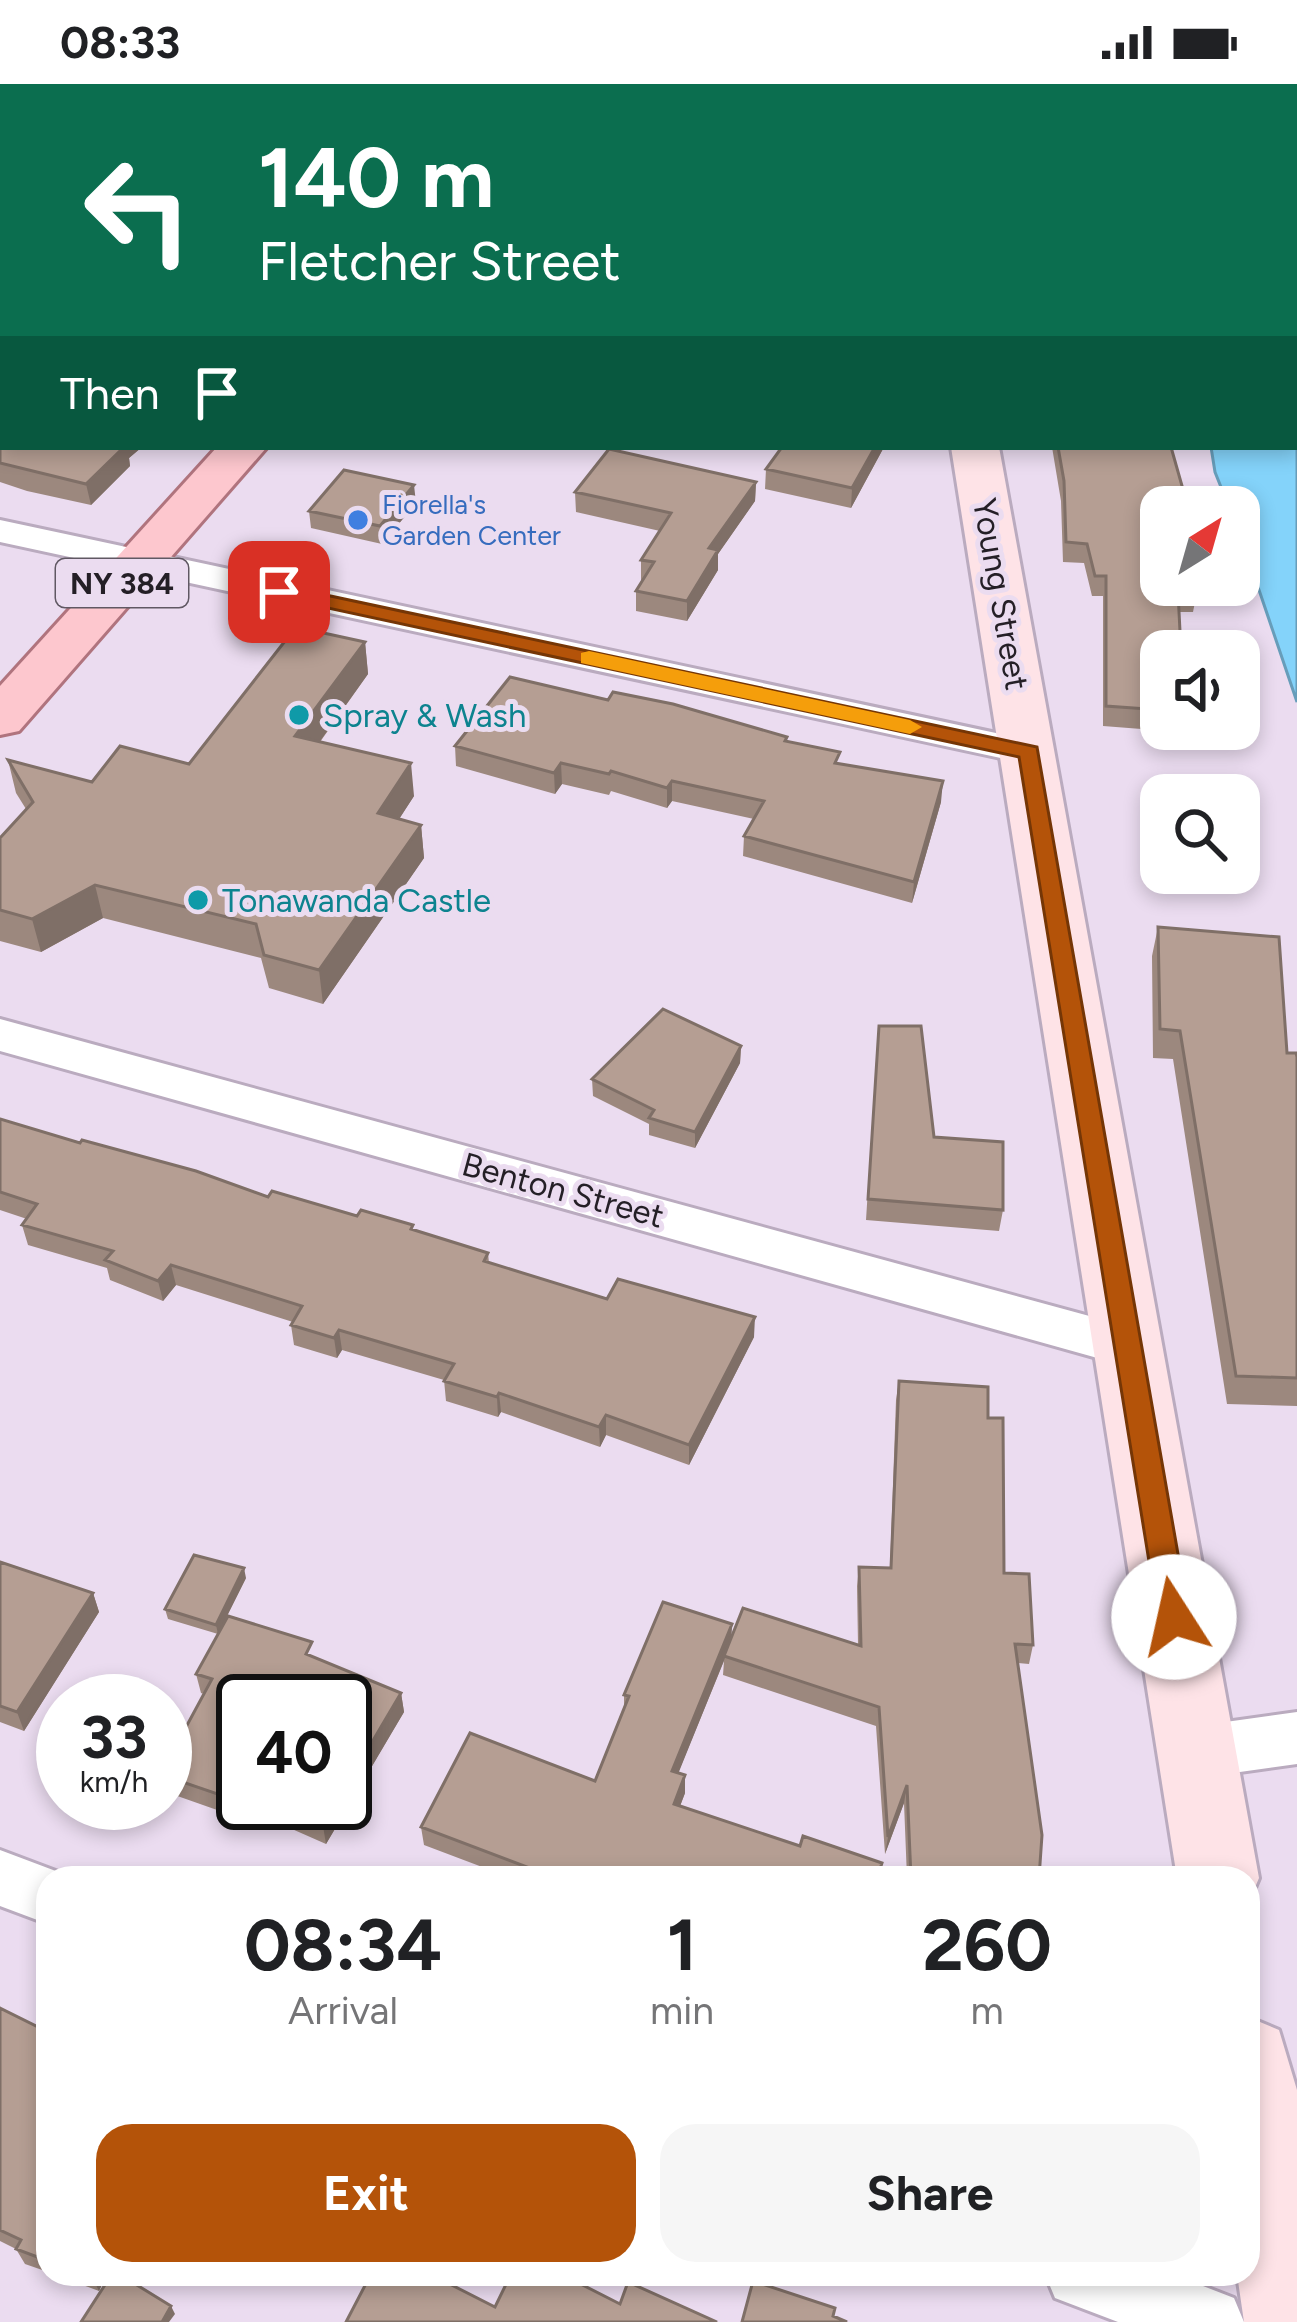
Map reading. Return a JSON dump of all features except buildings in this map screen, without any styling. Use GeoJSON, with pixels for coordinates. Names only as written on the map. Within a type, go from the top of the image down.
{"type":"FeatureCollection","features":[{"type":"Feature","properties":{"kind":"main road","name":"NY 384"},"geometry":{"type":"LineString","coordinates":[[0,719],[240,450]]}},
{"type":"Feature","properties":{"kind":"street","name":"Young Street"},"geometry":{"type":"LineString","coordinates":[[976,450],[1216,1866]]}},
{"type":"Feature","properties":{"kind":"street"},"geometry":{"type":"LineString","coordinates":[[0,531],[1029,752]]}},
{"type":"Feature","properties":{"kind":"street","name":"Benton Street"},"geometry":{"type":"LineString","coordinates":[[0,1035],[1126,1346]]}},
{"type":"Feature","properties":{"kind":"street"},"geometry":{"type":"LineString","coordinates":[[1197,1752],[1297,1738]]}},
{"type":"Feature","properties":{"kind":"street"},"geometry":{"type":"LineString","coordinates":[[0,1878],[36,1892]]}},
{"type":"Feature","properties":{"kind":"street"},"geometry":{"type":"LineString","coordinates":[[1260,2133],[1291,2322]]}},
{"type":"Feature","properties":{"kind":"street"},"geometry":{"type":"LineString","coordinates":[[1112,2286],[1210,2322]]}},
{"type":"Feature","properties":{"kind":"water"},"geometry":{"type":"Polygon","coordinates":[[[1211,450],[1297,450],[1297,702],[1260,593],[1260,486],[1221,486],[1211,450]]]}},
{"type":"Feature","properties":{"kind":"slow traffic"},"geometry":{"type":"LineString","coordinates":[[589,658],[910,727]]}},
{"type":"Feature","properties":{"kind":"place","name":"Fiorella's Garden Center"},"geometry":{"type":"Point","coordinates":[358,520]}},
{"type":"Feature","properties":{"kind":"place","name":"Spray & Wash"},"geometry":{"type":"Point","coordinates":[299,715]}},
{"type":"Feature","properties":{"kind":"place","name":"Tonawanda Castle"},"geometry":{"type":"Point","coordinates":[198,900]}},
{"type":"Feature","properties":{"kind":"route"},"geometry":{"type":"LineString","coordinates":[[279,592],[1029,752],[1174,1617]]}}]}
